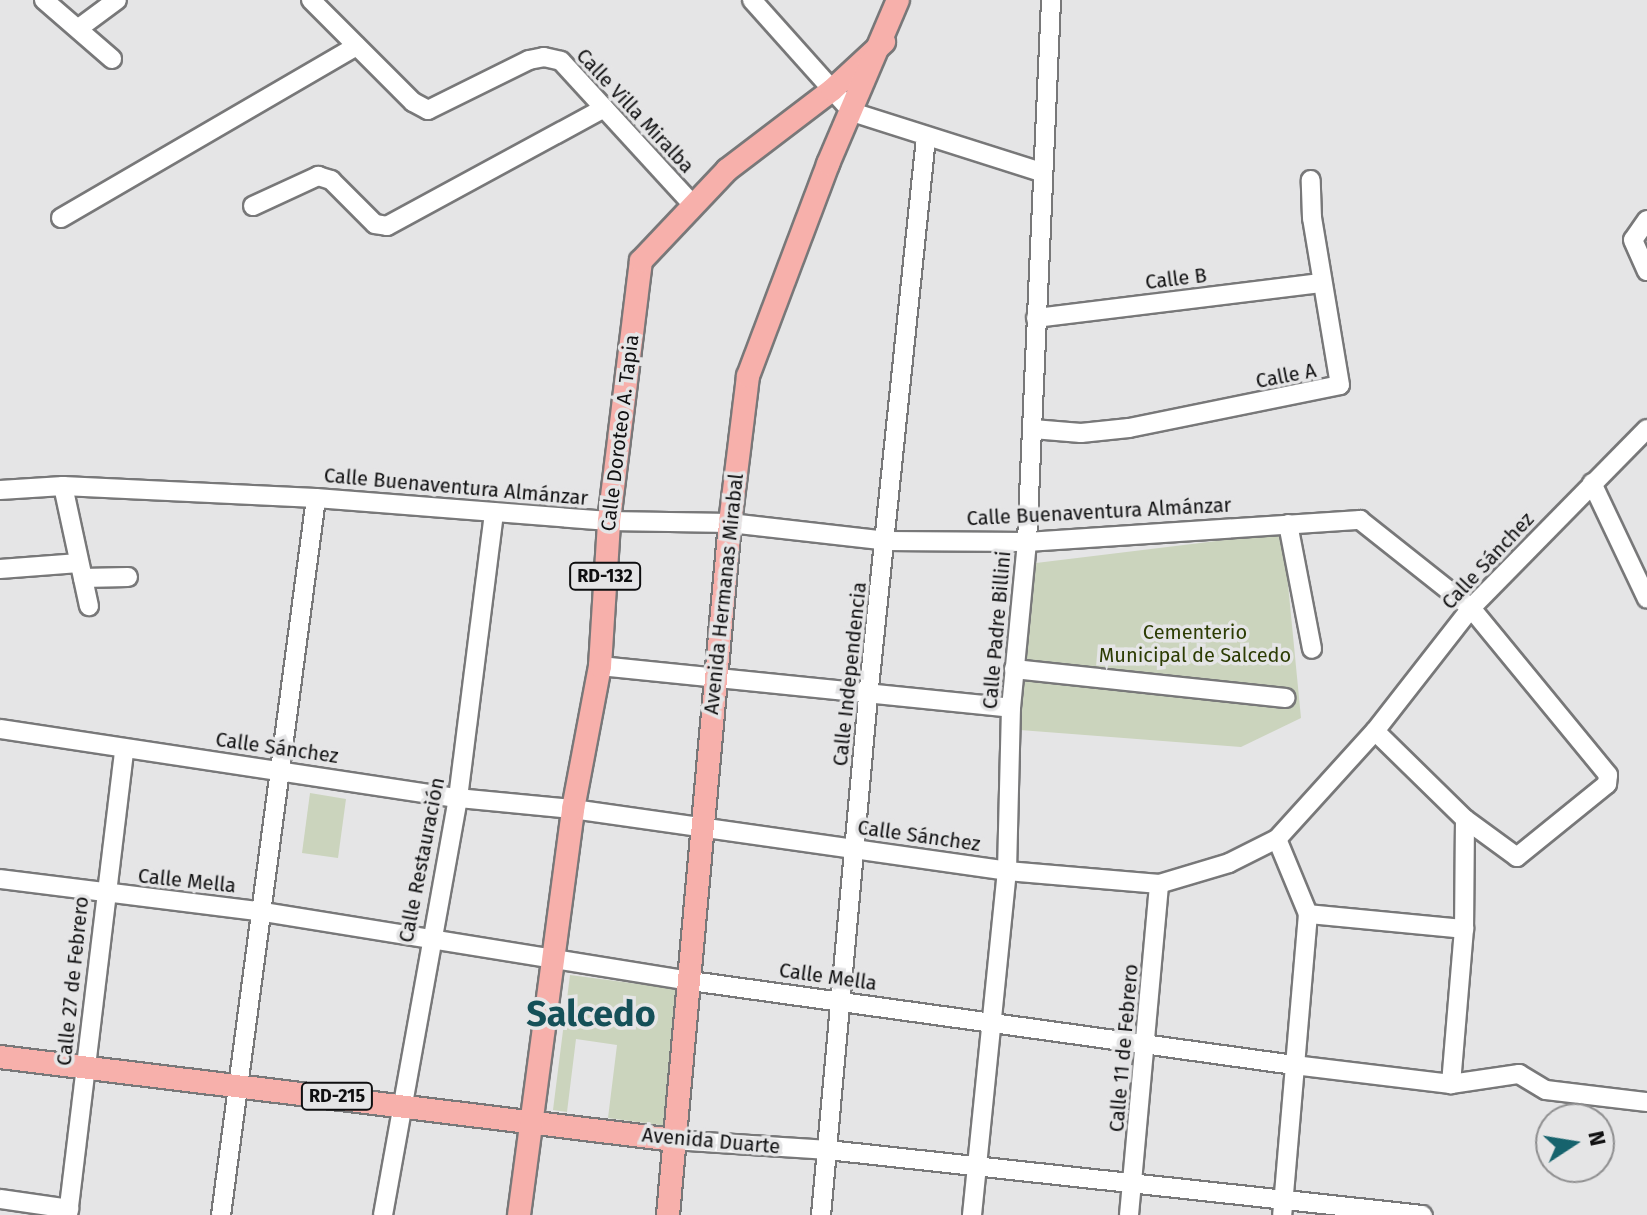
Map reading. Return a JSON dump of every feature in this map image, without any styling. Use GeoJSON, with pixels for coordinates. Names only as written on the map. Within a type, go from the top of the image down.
{"type":"FeatureCollection","features":[{"type":"Feature","properties":{"kind":"main road","name":"Avenida Hermanas Mirabal"},"geometry":{"type":"LineString","coordinates":[[668,1215],[691,981],[715,680],[748,376],[852,112],[884,42],[898,0]]}},
{"type":"Feature","properties":{"kind":"main road","name":"Calle Doroteo A. Tapia"},"geometry":{"type":"LineString","coordinates":[[519,1215],[573,809],[600,666],[609,521],[641,261],[691,203],[832,90],[884,42]]}},
{"type":"Feature","properties":{"kind":"main road","name":"Avenida Duarte"},"geometry":{"type":"LineString","coordinates":[[0,1057],[531,1119],[674,1140]]}},
{"type":"Feature","properties":{"kind":"street"},"geometry":{"type":"LineString","coordinates":[[44,0],[112,59]]}},
{"type":"Feature","properties":{"kind":"street"},"geometry":{"type":"LineString","coordinates":[[79,28],[117,0]]}},
{"type":"Feature","properties":{"kind":"street","name":"Calle Villa Miralba"},"geometry":{"type":"LineString","coordinates":[[311,0],[428,110],[544,57],[561,61],[691,203]]}},
{"type":"Feature","properties":{"kind":"street"},"geometry":{"type":"LineString","coordinates":[[752,0],[852,112],[1041,172]]}},
{"type":"Feature","properties":{"kind":"street","name":"Calle Padre Billini"},"geometry":{"type":"LineString","coordinates":[[972,1215],[1007,871],[1011,708],[1027,542],[1051,0]]}},
{"type":"Feature","properties":{"kind":"street"},"geometry":{"type":"LineString","coordinates":[[61,218],[357,46]]}},
{"type":"Feature","properties":{"kind":"street"},"geometry":{"type":"LineString","coordinates":[[253,206],[318,176],[331,180],[375,224],[387,226],[604,108]]}},
{"type":"Feature","properties":{"kind":"street","name":"Calle Independencia"},"geometry":{"type":"LineString","coordinates":[[821,1215],[844,1001],[868,697],[887,541],[926,138]]}},
{"type":"Feature","properties":{"kind":"street","name":"Calle A"},"geometry":{"type":"LineString","coordinates":[[1033,429],[1081,433],[1129,428],[1337,388],[1342,379],[1322,283],[1311,180]]}},
{"type":"Feature","properties":{"kind":"street"},"geometry":{"type":"LineString","coordinates":[[1647,220],[1633,240],[1647,271]]}},
{"type":"Feature","properties":{"kind":"street","name":"Calle B"},"geometry":{"type":"LineString","coordinates":[[1036,318],[1322,283]]}},
{"type":"Feature","properties":{"kind":"street","name":"Calle Sánchez"},"geometry":{"type":"LineString","coordinates":[[0,729],[124,751],[282,770],[458,798],[702,826],[1115,885],[1159,884],[1229,863],[1277,839],[1375,731],[1471,608],[1647,429]]}},
{"type":"Feature","properties":{"kind":"street"},"geometry":{"type":"LineString","coordinates":[[1592,483],[1647,599]]}},
{"type":"Feature","properties":{"kind":"street"},"geometry":{"type":"LineString","coordinates":[[63,486],[89,606]]}},
{"type":"Feature","properties":{"kind":"street","name":"Calle Buenaventura Almánzar"},"geometry":{"type":"LineString","coordinates":[[0,490],[63,486],[316,498],[609,521],[730,523],[887,541],[1027,542],[1288,524],[1367,522],[1471,608],[1609,779],[1517,857],[1465,819]]}},
{"type":"Feature","properties":{"kind":"street"},"geometry":{"type":"LineString","coordinates":[[221,1215],[258,911],[282,770],[316,498]]}},
{"type":"Feature","properties":{"kind":"street","name":"Calle Restauración"},"geometry":{"type":"LineString","coordinates":[[383,1215],[429,942],[458,798],[494,512]]}},
{"type":"Feature","properties":{"kind":"street"},"geometry":{"type":"LineString","coordinates":[[1288,524],[1312,649]]}},
{"type":"Feature","properties":{"kind":"street"},"geometry":{"type":"LineString","coordinates":[[0,569],[81,571],[128,577]]}},
{"type":"Feature","properties":{"kind":"street"},"geometry":{"type":"LineString","coordinates":[[600,666],[868,697],[1011,708]]}},
{"type":"Feature","properties":{"kind":"street"},"geometry":{"type":"LineString","coordinates":[[1014,669],[1285,698]]}},
{"type":"Feature","properties":{"kind":"street"},"geometry":{"type":"LineString","coordinates":[[1375,731],[1465,819],[1464,929],[1451,1084]]}},
{"type":"Feature","properties":{"kind":"street","name":"Calle 27 de Febrero"},"geometry":{"type":"LineString","coordinates":[[68,1212],[87,1067],[103,893],[124,751]]}},
{"type":"Feature","properties":{"kind":"street"},"geometry":{"type":"LineString","coordinates":[[1277,839],[1308,914],[1283,1207]]}},
{"type":"Feature","properties":{"kind":"street","name":"Calle Mella"},"geometry":{"type":"LineString","coordinates":[[0,879],[258,911],[429,942],[552,957],[691,981],[1148,1041],[1294,1065],[1451,1084],[1519,1074],[1546,1090],[1647,1102]]}},
{"type":"Feature","properties":{"kind":"street","name":"Calle 11 de Febrero"},"geometry":{"type":"LineString","coordinates":[[1129,1215],[1148,1041],[1159,884]]}},
{"type":"Feature","properties":{"kind":"street"},"geometry":{"type":"LineString","coordinates":[[1308,914],[1464,929]]}},
{"type":"Feature","properties":{"kind":"street","name":"Avenida Duarte"},"geometry":{"type":"LineString","coordinates":[[674,1140],[828,1150],[976,1169],[1133,1182],[1283,1207],[1422,1215]]}},
{"type":"Feature","properties":{"kind":"street"},"geometry":{"type":"LineString","coordinates":[[0,1199],[68,1212]]}},
{"type":"Feature","properties":{"kind":"green space","name":"Cementerio Municipal de Salcedo"},"geometry":{"type":"Polygon","coordinates":[[[1283,533],[1301,718],[1241,747],[1020,730],[1036,563],[1283,533]]]}},
{"type":"Feature","properties":{"kind":"green space"},"geometry":{"type":"Polygon","coordinates":[[[310,793],[346,799],[338,858],[302,853],[310,793]]]}},
{"type":"Feature","properties":{"kind":"green space"},"geometry":{"type":"Polygon","coordinates":[[[570,975],[684,990],[667,1126],[608,1118],[617,1045],[576,1039],[567,1112],[553,1110],[570,975]]]}},
{"type":"Feature","properties":{"kind":"district","name":"Salcedo"},"geometry":{"type":"Point","coordinates":[591,1015]}}]}
